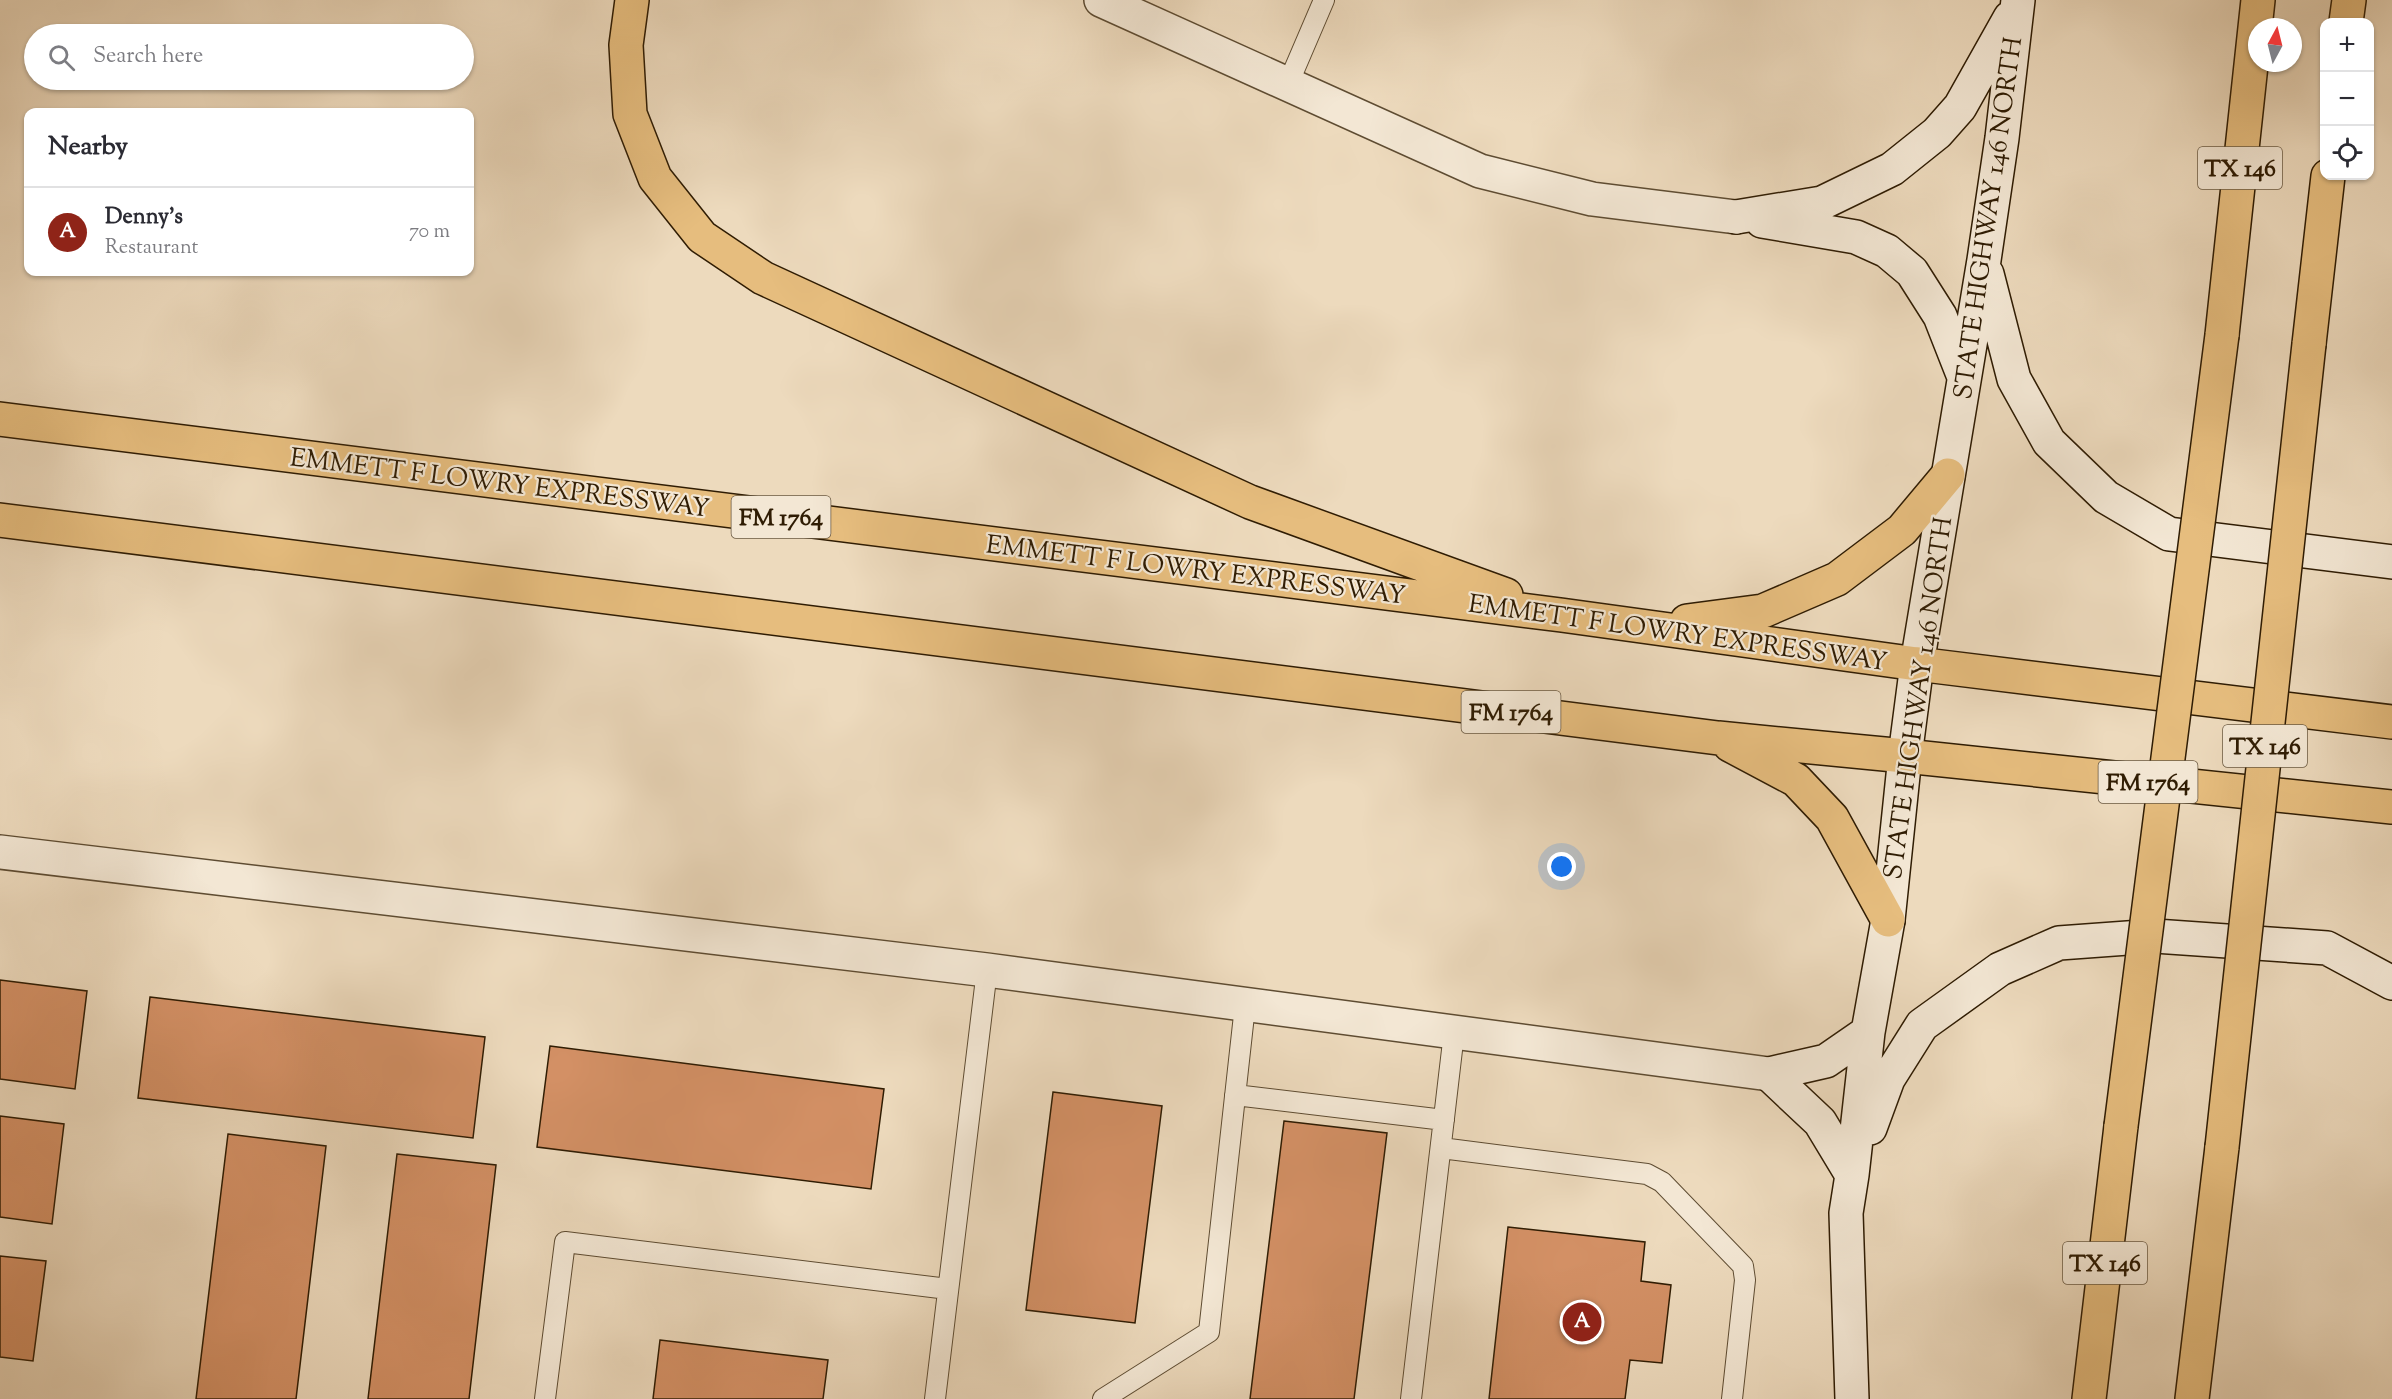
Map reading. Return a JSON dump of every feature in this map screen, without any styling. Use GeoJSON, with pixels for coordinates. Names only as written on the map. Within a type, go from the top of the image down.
{"type":"FeatureCollection","features":[{"type":"Feature","properties":{"kind":"highway"},"geometry":{"type":"LineString","coordinates":[[632,0],[626,45],[630,114],[656,178],[702,237],[763,278],[1250,502],[1561,615]]}},
{"type":"Feature","properties":{"kind":"highway","name":"TX 146"},"geometry":{"type":"LineString","coordinates":[[2089,1399],[2121,1126],[2222,335],[2258,0]]}},
{"type":"Feature","properties":{"kind":"highway"},"geometry":{"type":"LineString","coordinates":[[2347,18],[2349,0]]}},
{"type":"Feature","properties":{"kind":"highway","name":"TX 146"},"geometry":{"type":"LineString","coordinates":[[2192,1399],[2222,1147],[2328,180]]}},
{"type":"Feature","properties":{"kind":"highway","name":"EMMETT F LOWRY EXPRESSWAY"},"geometry":{"type":"LineString","coordinates":[[0,419],[1561,615],[1917,664],[2392,722]]}},
{"type":"Feature","properties":{"kind":"highway"},"geometry":{"type":"LineString","coordinates":[[1641,626],[1763,611],[1838,579],[1902,530],[1948,475]]}},
{"type":"Feature","properties":{"kind":"highway","name":"FM 1764"},"geometry":{"type":"LineString","coordinates":[[0,520],[1718,738],[2392,807]]}},
{"type":"Feature","properties":{"kind":"highway"},"geometry":{"type":"LineString","coordinates":[[1718,738],[1796,780],[1832,818],[1888,920]]}},
{"type":"Feature","properties":{"kind":"main road"},"geometry":{"type":"LineString","coordinates":[[1101,0],[1480,171],[1592,199],[1736,217],[1856,237],[1887,251],[1912,272],[1940,316],[1964,377]]}},
{"type":"Feature","properties":{"kind":"main road"},"geometry":{"type":"LineString","coordinates":[[1736,217],[1822,203],[1892,169],[1937,133],[1960,107],[2018,2]]}},
{"type":"Feature","properties":{"kind":"main road","name":"STATE HIGHWAY 146 NORTH"},"geometry":{"type":"LineString","coordinates":[[1852,1399],[1846,1213],[1868,1032],[1888,920],[1917,664],[1984,260],[2002,138],[2018,2]]}},
{"type":"Feature","properties":{"kind":"main road"},"geometry":{"type":"LineString","coordinates":[[1984,260],[2014,379],[2049,442],[2106,497],[2169,534],[2392,561]]}},
{"type":"Feature","properties":{"kind":"main road"},"geometry":{"type":"LineString","coordinates":[[0,852],[987,970],[1769,1074],[1826,1061],[1868,1032]]}},
{"type":"Feature","properties":{"kind":"main road"},"geometry":{"type":"LineString","coordinates":[[1852,1175],[1888,1079],[1922,1025],[2000,969],[2058,944],[2155,936],[2327,948],[2392,983]]}},
{"type":"Feature","properties":{"kind":"main road"},"geometry":{"type":"LineString","coordinates":[[1769,1074],[1820,1122],[1852,1175]]}},
{"type":"Feature","properties":{"kind":"lane"},"geometry":{"type":"LineString","coordinates":[[1288,84],[1324,0]]}},
{"type":"Feature","properties":{"kind":"lane"},"geometry":{"type":"LineString","coordinates":[[935,1399],[987,970]]}},
{"type":"Feature","properties":{"kind":"lane"},"geometry":{"type":"LineString","coordinates":[[1103,1399],[1209,1332],[1245,1006]]}},
{"type":"Feature","properties":{"kind":"lane"},"geometry":{"type":"LineString","coordinates":[[1411,1399],[1454,1033]]}},
{"type":"Feature","properties":{"kind":"lane"},"geometry":{"type":"LineString","coordinates":[[1235,1095],[1444,1120]]}},
{"type":"Feature","properties":{"kind":"lane"},"geometry":{"type":"LineString","coordinates":[[1441,1148],[1647,1174],[1662,1182],[1743,1266],[1745,1280],[1732,1399]]}},
{"type":"Feature","properties":{"kind":"lane"},"geometry":{"type":"LineString","coordinates":[[545,1399],[565,1242],[948,1289]]}},
{"type":"Feature","properties":{"kind":"building"},"geometry":{"type":"Polygon","coordinates":[[[0,980],[87,991],[75,1089],[0,1079],[0,980]]]}},
{"type":"Feature","properties":{"kind":"building"},"geometry":{"type":"Polygon","coordinates":[[[150,997],[485,1037],[473,1138],[138,1098],[150,997]]]}},
{"type":"Feature","properties":{"kind":"building"},"geometry":{"type":"Polygon","coordinates":[[[550,1046],[884,1089],[871,1189],[537,1147],[550,1046]]]}},
{"type":"Feature","properties":{"kind":"building"},"geometry":{"type":"Polygon","coordinates":[[[1053,1092],[1162,1106],[1135,1323],[1026,1310],[1053,1092]]]}},
{"type":"Feature","properties":{"kind":"building"},"geometry":{"type":"Polygon","coordinates":[[[0,1116],[64,1124],[52,1224],[0,1217],[0,1116]]]}},
{"type":"Feature","properties":{"kind":"building"},"geometry":{"type":"Polygon","coordinates":[[[1284,1121],[1387,1133],[1354,1399],[1250,1399],[1284,1121]]]}},
{"type":"Feature","properties":{"kind":"building"},"geometry":{"type":"Polygon","coordinates":[[[228,1134],[326,1146],[296,1399],[196,1399],[228,1134]]]}},
{"type":"Feature","properties":{"kind":"building"},"geometry":{"type":"Polygon","coordinates":[[[397,1154],[496,1165],[469,1399],[368,1399],[397,1154]]]}},
{"type":"Feature","properties":{"kind":"building"},"geometry":{"type":"Polygon","coordinates":[[[1508,1227],[1645,1242],[1641,1281],[1671,1285],[1662,1363],[1630,1360],[1625,1399],[1489,1399],[1508,1227]]]}},
{"type":"Feature","properties":{"kind":"building"},"geometry":{"type":"Polygon","coordinates":[[[0,1256],[46,1261],[33,1361],[0,1357],[0,1256]]]}},
{"type":"Feature","properties":{"kind":"building"},"geometry":{"type":"Polygon","coordinates":[[[660,1340],[828,1360],[823,1399],[653,1399],[660,1340]]]}},
{"type":"Feature","properties":{"kind":"place","name":"Denny's"},"geometry":{"type":"Point","coordinates":[1582,1322]}}]}
